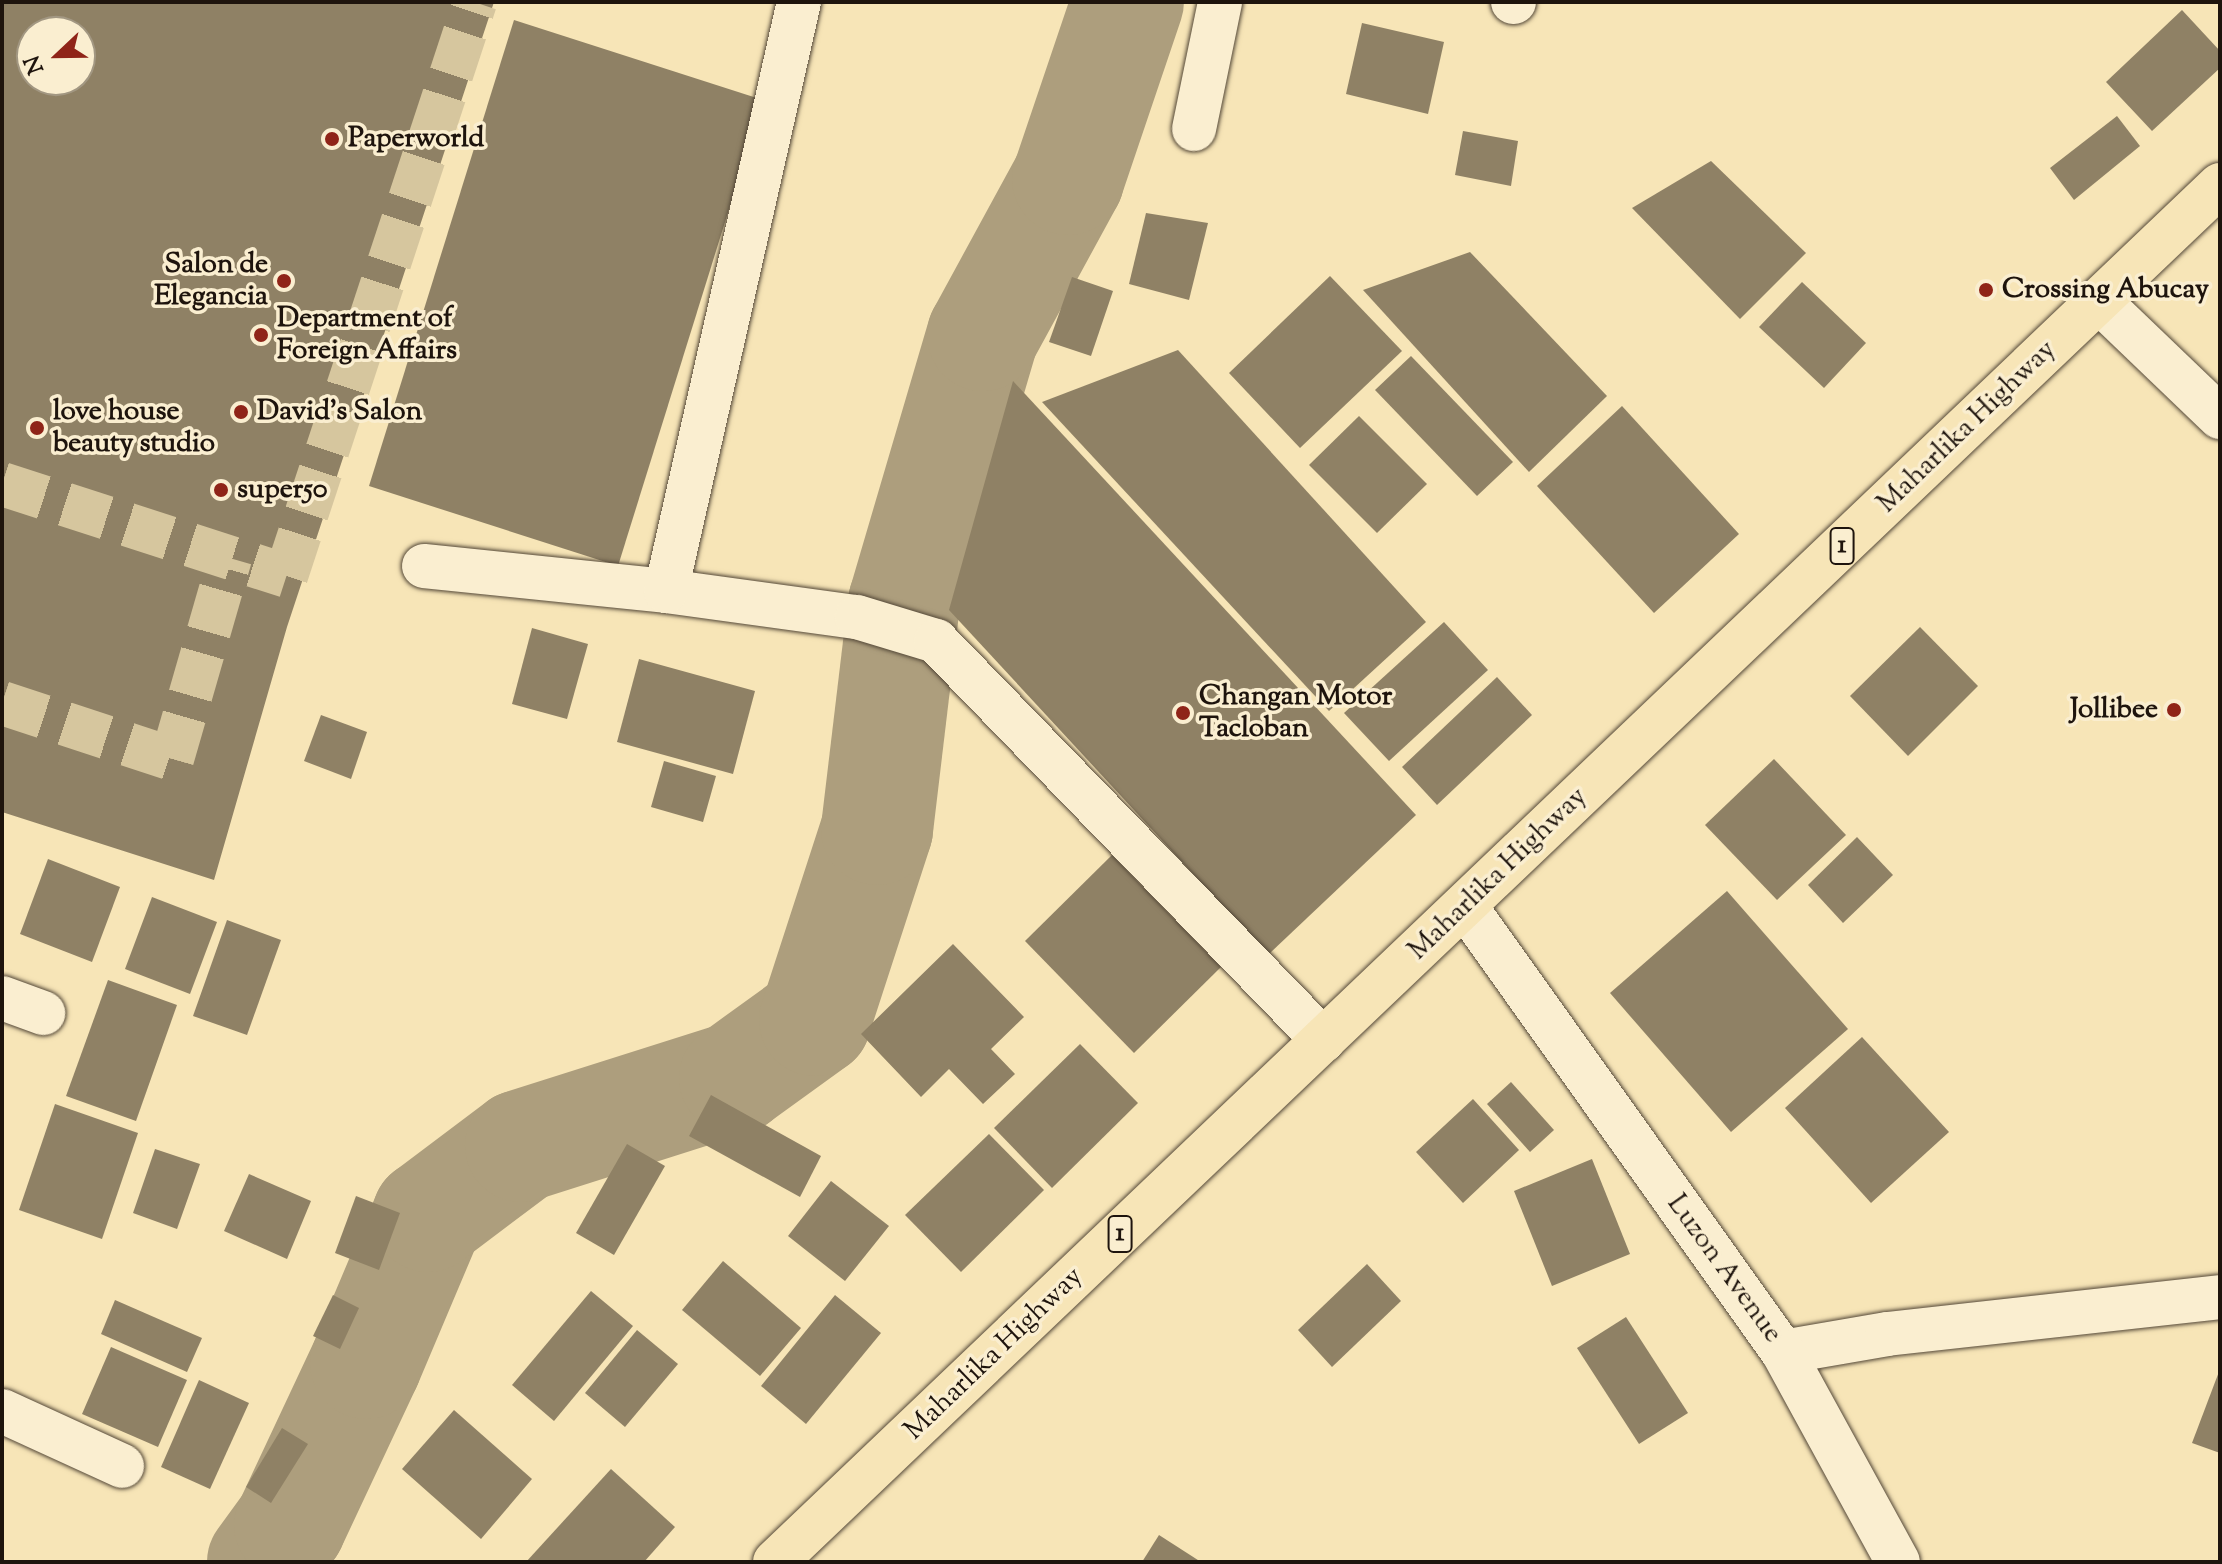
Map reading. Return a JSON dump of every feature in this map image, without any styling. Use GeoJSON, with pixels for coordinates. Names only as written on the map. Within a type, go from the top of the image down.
{"type":"FeatureCollection","features":[{"type":"Feature","properties":{"kind":"main road","name":"Maharlika Highway"},"geometry":{"type":"LineString","coordinates":[[775,1562],[2220,185]]}},
{"type":"Feature","properties":{"kind":"street"},"geometry":{"type":"LineString","coordinates":[[666,591],[799,2]]}},
{"type":"Feature","properties":{"kind":"street"},"geometry":{"type":"LineString","coordinates":[[1194,129],[1220,2]]}},
{"type":"Feature","properties":{"kind":"street"},"geometry":{"type":"LineString","coordinates":[[2099,301],[2220,417]]}},
{"type":"Feature","properties":{"kind":"street"},"geometry":{"type":"LineString","coordinates":[[424,566],[666,591],[857,617],[936,641],[1323,1040]]}},
{"type":"Feature","properties":{"kind":"street","name":"Luzon Avenue"},"geometry":{"type":"LineString","coordinates":[[1465,906],[1783,1352],[1887,1334],[2220,1297]]}},
{"type":"Feature","properties":{"kind":"street"},"geometry":{"type":"LineString","coordinates":[[2,998],[43,1013]]}},
{"type":"Feature","properties":{"kind":"street"},"geometry":{"type":"LineString","coordinates":[[1783,1352],[1898,1562]]}},
{"type":"Feature","properties":{"kind":"street"},"geometry":{"type":"LineString","coordinates":[[2,1411],[122,1466]]}},
{"type":"Feature","properties":{"kind":"building"},"geometry":{"type":"Polygon","coordinates":[[[2,2],[494,2],[287,627],[214,880],[2,812],[2,2]]]}},
{"type":"Feature","properties":{"kind":"building"},"geometry":{"type":"Polygon","coordinates":[[[2182,10],[2220,51],[2220,68],[2152,131],[2106,82],[2182,10]]]}},
{"type":"Feature","properties":{"kind":"building"},"geometry":{"type":"Polygon","coordinates":[[[514,20],[763,100],[618,566],[369,486],[514,20]]]}},
{"type":"Feature","properties":{"kind":"building"},"geometry":{"type":"Polygon","coordinates":[[[1362,23],[1444,42],[1428,114],[1346,94],[1362,23]]]}},
{"type":"Feature","properties":{"kind":"building"},"geometry":{"type":"Polygon","coordinates":[[[2117,116],[2140,146],[2074,200],[2050,168],[2117,116]]]}},
{"type":"Feature","properties":{"kind":"building"},"geometry":{"type":"Polygon","coordinates":[[[1463,131],[1518,141],[1511,186],[1455,175],[1463,131]]]}},
{"type":"Feature","properties":{"kind":"building"},"geometry":{"type":"Polygon","coordinates":[[[1711,161],[1806,253],[1740,319],[1632,208],[1711,161]]]}},
{"type":"Feature","properties":{"kind":"building"},"geometry":{"type":"Polygon","coordinates":[[[1146,213],[1208,223],[1189,300],[1129,284],[1146,213]]]}},
{"type":"Feature","properties":{"kind":"building"},"geometry":{"type":"Polygon","coordinates":[[[1470,252],[1607,396],[1529,472],[1363,290],[1470,252]]]}},
{"type":"Feature","properties":{"kind":"building"},"geometry":{"type":"Polygon","coordinates":[[[1330,276],[1402,351],[1300,448],[1229,373],[1330,276]]]}},
{"type":"Feature","properties":{"kind":"building"},"geometry":{"type":"Polygon","coordinates":[[[1072,277],[1113,291],[1091,356],[1049,342],[1072,277]]]}},
{"type":"Feature","properties":{"kind":"building"},"geometry":{"type":"Polygon","coordinates":[[[1802,282],[1866,343],[1824,388],[1759,327],[1802,282]]]}},
{"type":"Feature","properties":{"kind":"building"},"geometry":{"type":"Polygon","coordinates":[[[1178,350],[1426,622],[1329,711],[1042,402],[1178,350]]]}},
{"type":"Feature","properties":{"kind":"building"},"geometry":{"type":"Polygon","coordinates":[[[1411,356],[1513,462],[1477,496],[1375,390],[1411,356]]]}},
{"type":"Feature","properties":{"kind":"building","name":"Changan Motor Tacloban"},"geometry":{"type":"Polygon","coordinates":[[[1013,381],[1416,815],[1268,955],[949,610],[1013,381]]]}},
{"type":"Feature","properties":{"kind":"building"},"geometry":{"type":"Polygon","coordinates":[[[1622,406],[1739,534],[1654,613],[1537,486],[1622,406]]]}},
{"type":"Feature","properties":{"kind":"building"},"geometry":{"type":"Polygon","coordinates":[[[1359,416],[1427,484],[1377,533],[1309,465],[1359,416]]]}},
{"type":"Feature","properties":{"kind":"building"},"geometry":{"type":"Polygon","coordinates":[[[1444,622],[1488,670],[1389,761],[1344,713],[1444,622]]]}},
{"type":"Feature","properties":{"kind":"building"},"geometry":{"type":"Polygon","coordinates":[[[1920,627],[1978,686],[1908,756],[1850,696],[1920,627]]]}},
{"type":"Feature","properties":{"kind":"building"},"geometry":{"type":"Polygon","coordinates":[[[532,628],[588,644],[567,719],[512,704],[532,628]]]}},
{"type":"Feature","properties":{"kind":"building"},"geometry":{"type":"Polygon","coordinates":[[[639,659],[755,691],[733,774],[617,742],[639,659]]]}},
{"type":"Feature","properties":{"kind":"building"},"geometry":{"type":"Polygon","coordinates":[[[1497,677],[1532,715],[1437,805],[1402,767],[1497,677]]]}},
{"type":"Feature","properties":{"kind":"building"},"geometry":{"type":"Polygon","coordinates":[[[321,715],[367,732],[351,779],[304,761],[321,715]]]}},
{"type":"Feature","properties":{"kind":"building"},"geometry":{"type":"Polygon","coordinates":[[[1774,759],[1846,835],[1777,900],[1705,825],[1774,759]]]}},
{"type":"Feature","properties":{"kind":"building"},"geometry":{"type":"Polygon","coordinates":[[[664,761],[716,776],[703,822],[651,807],[664,761]]]}},
{"type":"Feature","properties":{"kind":"building"},"geometry":{"type":"Polygon","coordinates":[[[1857,837],[1893,875],[1843,923],[1808,885],[1857,837]]]}},
{"type":"Feature","properties":{"kind":"building"},"geometry":{"type":"Polygon","coordinates":[[[1112,855],[1221,967],[1134,1053],[1025,941],[1112,855]]]}},
{"type":"Feature","properties":{"kind":"building"},"geometry":{"type":"Polygon","coordinates":[[[48,859],[120,887],[92,962],[20,934],[48,859]]]}},
{"type":"Feature","properties":{"kind":"building"},"geometry":{"type":"Polygon","coordinates":[[[1727,891],[1848,1029],[1731,1132],[1610,993],[1727,891]]]}},
{"type":"Feature","properties":{"kind":"building"},"geometry":{"type":"Polygon","coordinates":[[[152,897],[217,922],[190,994],[125,969],[152,897]]]}},
{"type":"Feature","properties":{"kind":"building"},"geometry":{"type":"Polygon","coordinates":[[[227,920],[281,940],[247,1035],[193,1016],[227,920]]]}},
{"type":"Feature","properties":{"kind":"building"},"geometry":{"type":"Polygon","coordinates":[[[953,944],[1024,1017],[991,1049],[1015,1074],[983,1104],[949,1069],[921,1097],[861,1034],[953,944]]]}},
{"type":"Feature","properties":{"kind":"building"},"geometry":{"type":"Polygon","coordinates":[[[108,980],[177,1005],[136,1121],[66,1096],[108,980]]]}},
{"type":"Feature","properties":{"kind":"building"},"geometry":{"type":"Polygon","coordinates":[[[1862,1037],[1949,1132],[1871,1203],[1785,1108],[1862,1037]]]}},
{"type":"Feature","properties":{"kind":"building"},"geometry":{"type":"Polygon","coordinates":[[[1080,1044],[1138,1103],[1052,1188],[994,1128],[1080,1044]]]}},
{"type":"Feature","properties":{"kind":"building"},"geometry":{"type":"Polygon","coordinates":[[[1511,1082],[1554,1130],[1530,1152],[1487,1104],[1511,1082]]]}},
{"type":"Feature","properties":{"kind":"building"},"geometry":{"type":"Polygon","coordinates":[[[711,1095],[821,1156],[800,1197],[689,1136],[711,1095]]]}},
{"type":"Feature","properties":{"kind":"building"},"geometry":{"type":"Polygon","coordinates":[[[1473,1099],[1519,1150],[1463,1203],[1416,1152],[1473,1099]]]}},
{"type":"Feature","properties":{"kind":"building"},"geometry":{"type":"Polygon","coordinates":[[[55,1104],[138,1133],[102,1239],[19,1210],[55,1104]]]}},
{"type":"Feature","properties":{"kind":"building"},"geometry":{"type":"Polygon","coordinates":[[[989,1134],[1044,1190],[961,1272],[905,1215],[989,1134]]]}},
{"type":"Feature","properties":{"kind":"building"},"geometry":{"type":"Polygon","coordinates":[[[627,1144],[665,1166],[614,1255],[576,1233],[627,1144]]]}},
{"type":"Feature","properties":{"kind":"building"},"geometry":{"type":"Polygon","coordinates":[[[155,1149],[200,1164],[177,1229],[133,1213],[155,1149]]]}},
{"type":"Feature","properties":{"kind":"building"},"geometry":{"type":"Polygon","coordinates":[[[1592,1159],[1630,1254],[1552,1286],[1514,1191],[1592,1159]]]}},
{"type":"Feature","properties":{"kind":"building"},"geometry":{"type":"Polygon","coordinates":[[[249,1174],[311,1201],[287,1259],[224,1231],[249,1174]]]}},
{"type":"Feature","properties":{"kind":"building"},"geometry":{"type":"Polygon","coordinates":[[[831,1181],[889,1226],[845,1281],[788,1236],[831,1181]]]}},
{"type":"Feature","properties":{"kind":"building"},"geometry":{"type":"Polygon","coordinates":[[[356,1196],[400,1213],[379,1270],[335,1253],[356,1196]]]}},
{"type":"Feature","properties":{"kind":"building"},"geometry":{"type":"Polygon","coordinates":[[[723,1261],[801,1328],[760,1376],[682,1310],[723,1261]]]}},
{"type":"Feature","properties":{"kind":"building"},"geometry":{"type":"Polygon","coordinates":[[[1367,1264],[1401,1301],[1332,1367],[1298,1330],[1367,1264]]]}},
{"type":"Feature","properties":{"kind":"building"},"geometry":{"type":"Polygon","coordinates":[[[591,1291],[633,1326],[554,1421],[512,1385],[591,1291]]]}},
{"type":"Feature","properties":{"kind":"building"},"geometry":{"type":"Polygon","coordinates":[[[333,1295],[359,1308],[340,1349],[313,1336],[333,1295]]]}},
{"type":"Feature","properties":{"kind":"building"},"geometry":{"type":"Polygon","coordinates":[[[835,1295],[881,1333],[806,1424],[761,1386],[835,1295]]]}},
{"type":"Feature","properties":{"kind":"building"},"geometry":{"type":"Polygon","coordinates":[[[115,1300],[202,1338],[187,1372],[101,1334],[115,1300]]]}},
{"type":"Feature","properties":{"kind":"building"},"geometry":{"type":"Polygon","coordinates":[[[1626,1317],[1688,1413],[1639,1444],[1577,1348],[1626,1317]]]}},
{"type":"Feature","properties":{"kind":"building"},"geometry":{"type":"Polygon","coordinates":[[[637,1330],[678,1364],[625,1427],[585,1393],[637,1330]]]}},
{"type":"Feature","properties":{"kind":"building"},"geometry":{"type":"Polygon","coordinates":[[[111,1347],[187,1380],[158,1447],[82,1414],[111,1347]]]}},
{"type":"Feature","properties":{"kind":"building"},"geometry":{"type":"Polygon","coordinates":[[[2220,1369],[2220,1453],[2192,1443],[2220,1369]]]}},
{"type":"Feature","properties":{"kind":"building"},"geometry":{"type":"Polygon","coordinates":[[[199,1380],[249,1403],[210,1489],[161,1467],[199,1380]]]}},
{"type":"Feature","properties":{"kind":"building"},"geometry":{"type":"Polygon","coordinates":[[[454,1410],[532,1479],[481,1539],[402,1469],[454,1410]]]}},
{"type":"Feature","properties":{"kind":"building"},"geometry":{"type":"Polygon","coordinates":[[[282,1428],[308,1444],[271,1503],[246,1487],[282,1428]]]}},
{"type":"Feature","properties":{"kind":"building"},"geometry":{"type":"Polygon","coordinates":[[[611,1469],[675,1527],[644,1562],[526,1562],[611,1469]]]}},
{"type":"Feature","properties":{"kind":"building"},"geometry":{"type":"Polygon","coordinates":[[[1159,1535],[1201,1562],[1142,1562],[1159,1535]]]}},
{"type":"Feature","properties":{"kind":"waterway"},"geometry":{"type":"LineString","coordinates":[[263,1562],[290,1525],[366,1363],[428,1216],[521,1146],[735,1078],[815,1020],[877,829],[904,603],[983,335],[1068,179],[1128,2]]}},
{"type":"Feature","properties":{"kind":"tunnel"},"geometry":{"type":"LineString","coordinates":[[2,484],[286,576],[475,2]]}},
{"type":"Feature","properties":{"kind":"tunnel"},"geometry":{"type":"LineString","coordinates":[[2,703],[172,759],[230,558]]}},
{"type":"Feature","properties":{"kind":"place","name":"Paperworld"},"geometry":{"type":"Point","coordinates":[332,139]}},
{"type":"Feature","properties":{"kind":"place","name":"Salon de Elegancia"},"geometry":{"type":"Point","coordinates":[284,281]}},
{"type":"Feature","properties":{"kind":"place","name":"Crossing Abucay"},"geometry":{"type":"Point","coordinates":[1986,290]}},
{"type":"Feature","properties":{"kind":"place","name":"Department of Foreign Affairs"},"geometry":{"type":"Point","coordinates":[261,335]}},
{"type":"Feature","properties":{"kind":"place","name":"David's Salon"},"geometry":{"type":"Point","coordinates":[241,412]}},
{"type":"Feature","properties":{"kind":"place","name":"love house beauty studio"},"geometry":{"type":"Point","coordinates":[37,428]}},
{"type":"Feature","properties":{"kind":"place","name":"super50"},"geometry":{"type":"Point","coordinates":[221,490]}},
{"type":"Feature","properties":{"kind":"place","name":"Jollibee"},"geometry":{"type":"Point","coordinates":[2174,710]}},
{"type":"Feature","properties":{"kind":"place","name":"Changan Motor Tacloban"},"geometry":{"type":"Point","coordinates":[1183,713]}}]}
